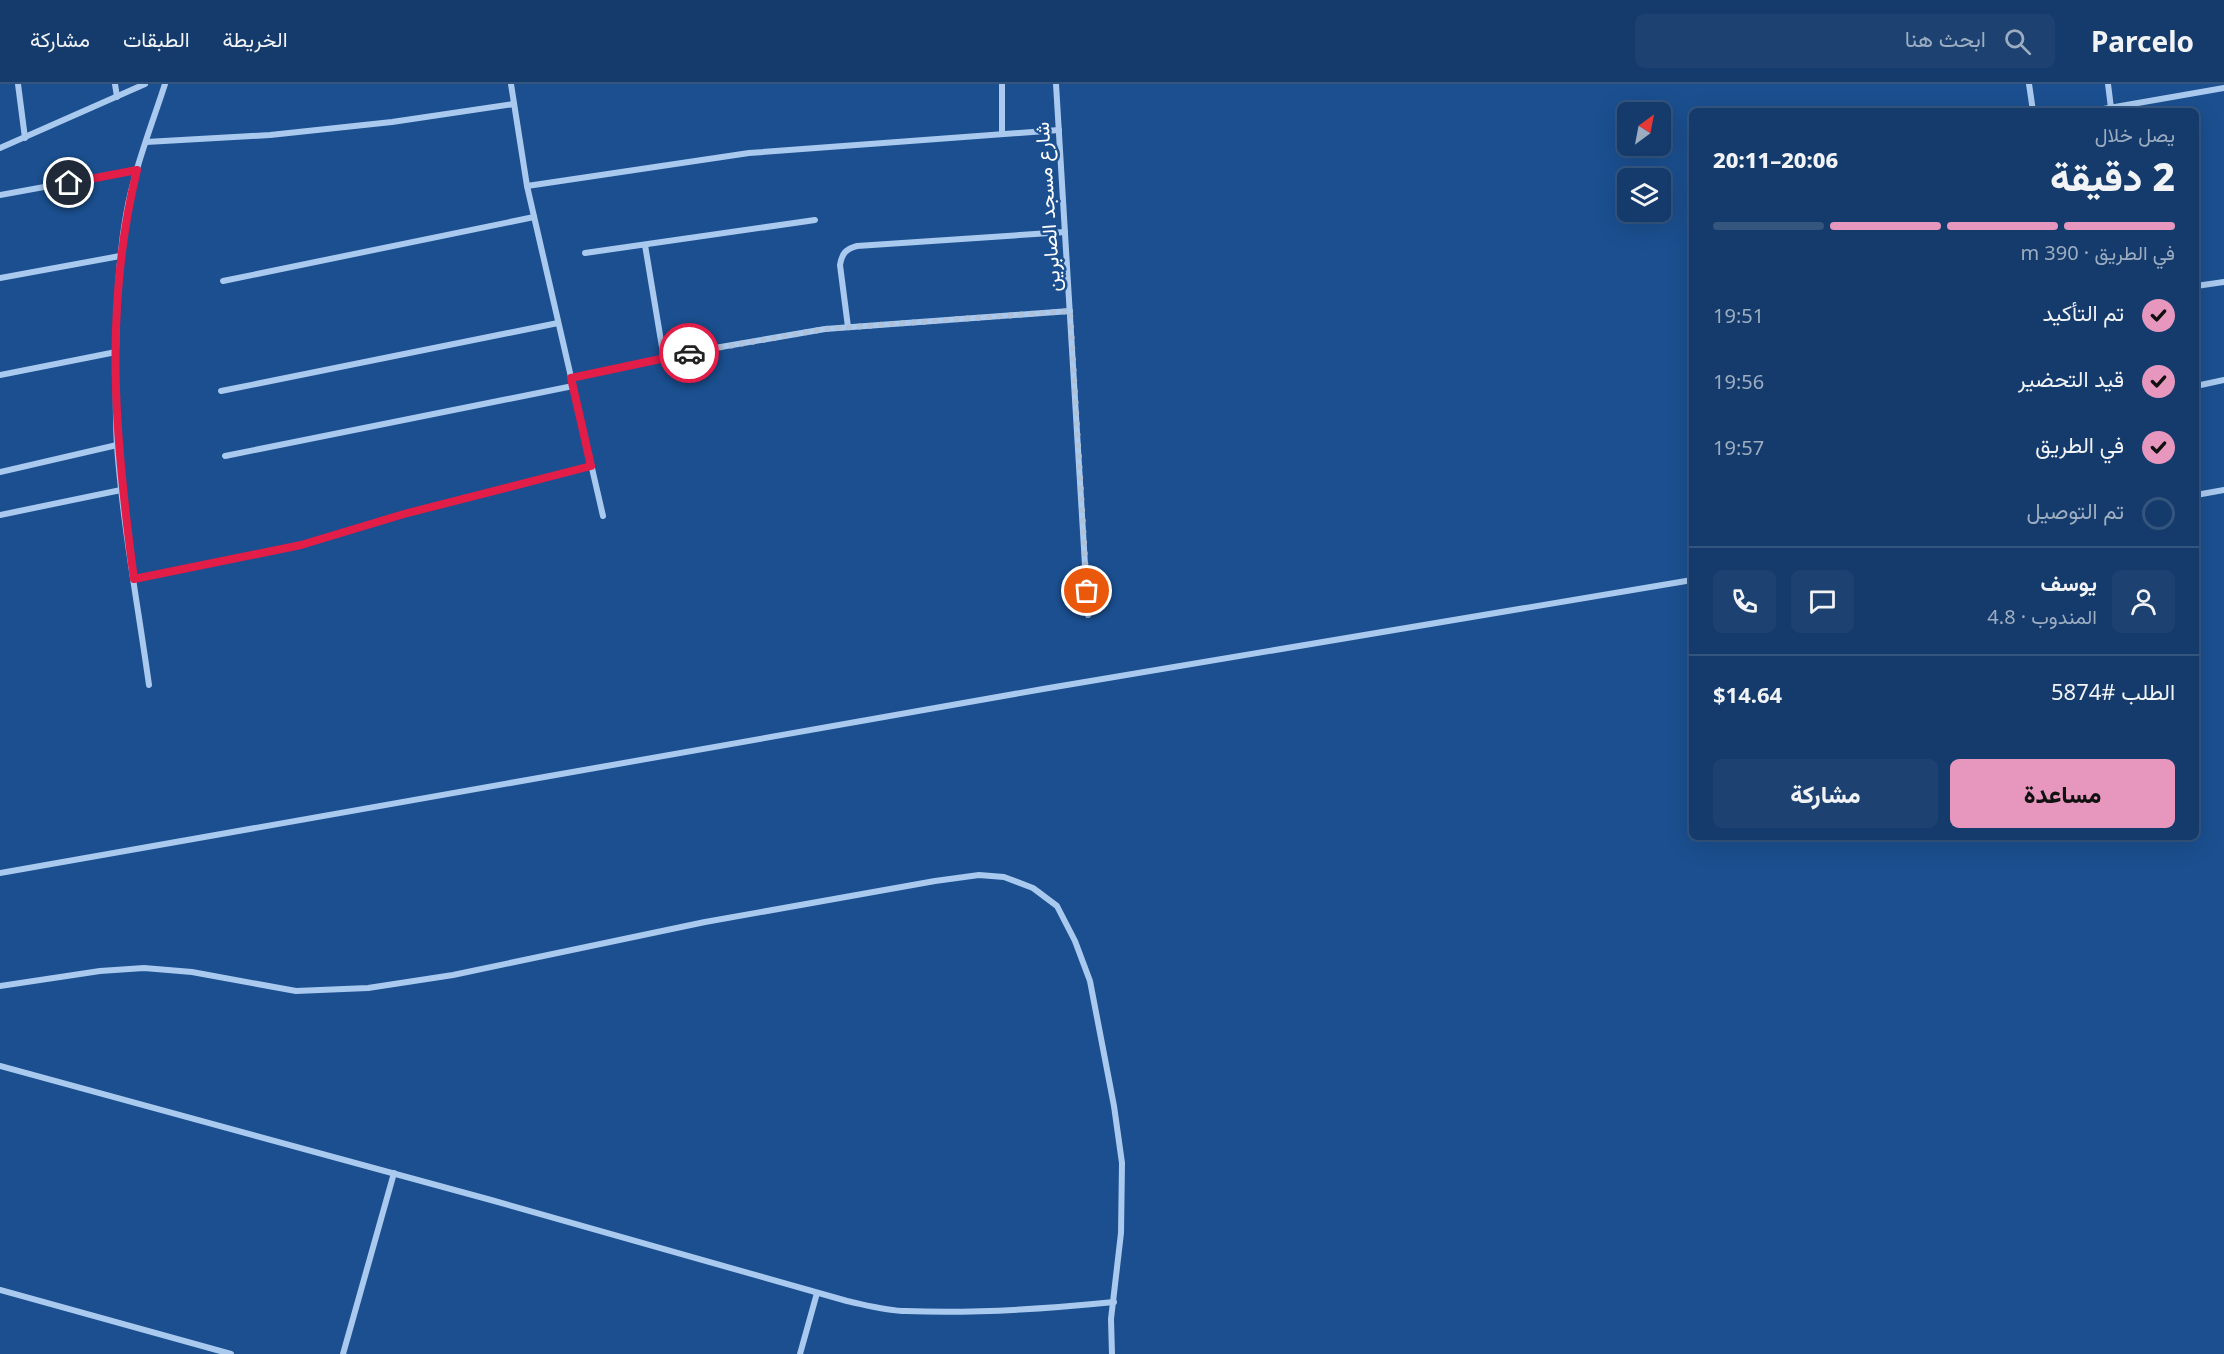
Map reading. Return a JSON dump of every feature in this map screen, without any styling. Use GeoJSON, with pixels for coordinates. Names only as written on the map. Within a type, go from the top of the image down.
{"type":"FeatureCollection","features":[{"type":"Feature","properties":{"kind":"street"},"geometry":{"type":"LineString","coordinates":[[18,84],[25,138]]}},
{"type":"Feature","properties":{"kind":"street"},"geometry":{"type":"LineString","coordinates":[[115,84],[117,97]]}},
{"type":"Feature","properties":{"kind":"street"},"geometry":{"type":"LineString","coordinates":[[0,148],[145,84]]}},
{"type":"Feature","properties":{"kind":"street"},"geometry":{"type":"LineString","coordinates":[[149,686],[121,490],[115,398],[116,352],[120,256],[126,214],[137,170],[165,84]]}},
{"type":"Feature","properties":{"kind":"street"},"geometry":{"type":"LineString","coordinates":[[511,84],[527,186],[603,516]]}},
{"type":"Feature","properties":{"kind":"street"},"geometry":{"type":"LineString","coordinates":[[1002,84],[1002,134]]}},
{"type":"Feature","properties":{"kind":"street","name":"شارع مسجد الصابرين"},"geometry":{"type":"LineString","coordinates":[[1056,84],[1088,615]]}},
{"type":"Feature","properties":{"kind":"street"},"geometry":{"type":"LineString","coordinates":[[2029,84],[2033,108]]}},
{"type":"Feature","properties":{"kind":"street"},"geometry":{"type":"LineString","coordinates":[[2108,84],[2111,108],[2126,108],[2222,88]]}},
{"type":"Feature","properties":{"kind":"street"},"geometry":{"type":"LineString","coordinates":[[147,142],[281,134],[392,122],[514,105]]}},
{"type":"Feature","properties":{"kind":"street"},"geometry":{"type":"LineString","coordinates":[[527,186],[749,153],[1059,130]]}},
{"type":"Feature","properties":{"kind":"street"},"geometry":{"type":"LineString","coordinates":[[0,195],[137,170]]}},
{"type":"Feature","properties":{"kind":"street"},"geometry":{"type":"LineString","coordinates":[[223,281],[534,216]]}},
{"type":"Feature","properties":{"kind":"street"},"geometry":{"type":"LineString","coordinates":[[585,253],[815,220]]}},
{"type":"Feature","properties":{"kind":"street"},"geometry":{"type":"LineString","coordinates":[[848,327],[840,265],[847,249],[857,246],[1065,232]]}},
{"type":"Feature","properties":{"kind":"street"},"geometry":{"type":"LineString","coordinates":[[645,244],[664,359]]}},
{"type":"Feature","properties":{"kind":"street"},"geometry":{"type":"LineString","coordinates":[[0,278],[120,256]]}},
{"type":"Feature","properties":{"kind":"street"},"geometry":{"type":"LineString","coordinates":[[2199,286],[2224,282]]}},
{"type":"Feature","properties":{"kind":"street"},"geometry":{"type":"LineString","coordinates":[[571,378],[761,339],[848,327],[1070,311]]}},
{"type":"Feature","properties":{"kind":"street"},"geometry":{"type":"LineString","coordinates":[[221,392],[558,323]]}},
{"type":"Feature","properties":{"kind":"street"},"geometry":{"type":"LineString","coordinates":[[0,375],[116,352]]}},
{"type":"Feature","properties":{"kind":"street"},"geometry":{"type":"LineString","coordinates":[[2199,385],[2224,380]]}},
{"type":"Feature","properties":{"kind":"street"},"geometry":{"type":"LineString","coordinates":[[225,456],[573,386]]}},
{"type":"Feature","properties":{"kind":"street"},"geometry":{"type":"LineString","coordinates":[[0,472],[117,445]]}},
{"type":"Feature","properties":{"kind":"street"},"geometry":{"type":"LineString","coordinates":[[134,579],[301,545],[404,514],[591,466]]}},
{"type":"Feature","properties":{"kind":"street"},"geometry":{"type":"LineString","coordinates":[[0,515],[121,490]]}},
{"type":"Feature","properties":{"kind":"street"},"geometry":{"type":"LineString","coordinates":[[2199,494],[2224,490]]}},
{"type":"Feature","properties":{"kind":"street"},"geometry":{"type":"LineString","coordinates":[[0,873],[1043,689],[1689,581]]}},
{"type":"Feature","properties":{"kind":"street"},"geometry":{"type":"LineString","coordinates":[[0,986],[100,971],[144,968],[192,972],[296,991],[368,988],[453,975],[705,922],[924,883],[979,874],[1004,877],[1033,888],[1057,906],[1075,941],[1090,981],[1114,1106],[1122,1163],[1121,1233],[1111,1319],[1112,1354]]}},
{"type":"Feature","properties":{"kind":"street"},"geometry":{"type":"LineString","coordinates":[[0,1066],[394,1173],[847,1301],[904,1311],[987,1311],[1113,1302]]}},
{"type":"Feature","properties":{"kind":"street"},"geometry":{"type":"LineString","coordinates":[[343,1354],[394,1173]]}},
{"type":"Feature","properties":{"kind":"street"},"geometry":{"type":"LineString","coordinates":[[0,1290],[231,1354]]}},
{"type":"Feature","properties":{"kind":"street"},"geometry":{"type":"LineString","coordinates":[[800,1354],[817,1293]]}},
{"type":"Feature","properties":{"kind":"way so far"},"geometry":{"type":"LineString","coordinates":[[689,353],[825,329],[894,322],[1070,311],[1087,591]]}},
{"type":"Feature","properties":{"kind":"route"},"geometry":{"type":"LineString","coordinates":[[69,183],[137,170],[126,214],[118,275],[115,398],[121,490],[134,579],[301,545],[437,505],[591,466],[571,378],[689,353]]}}]}
